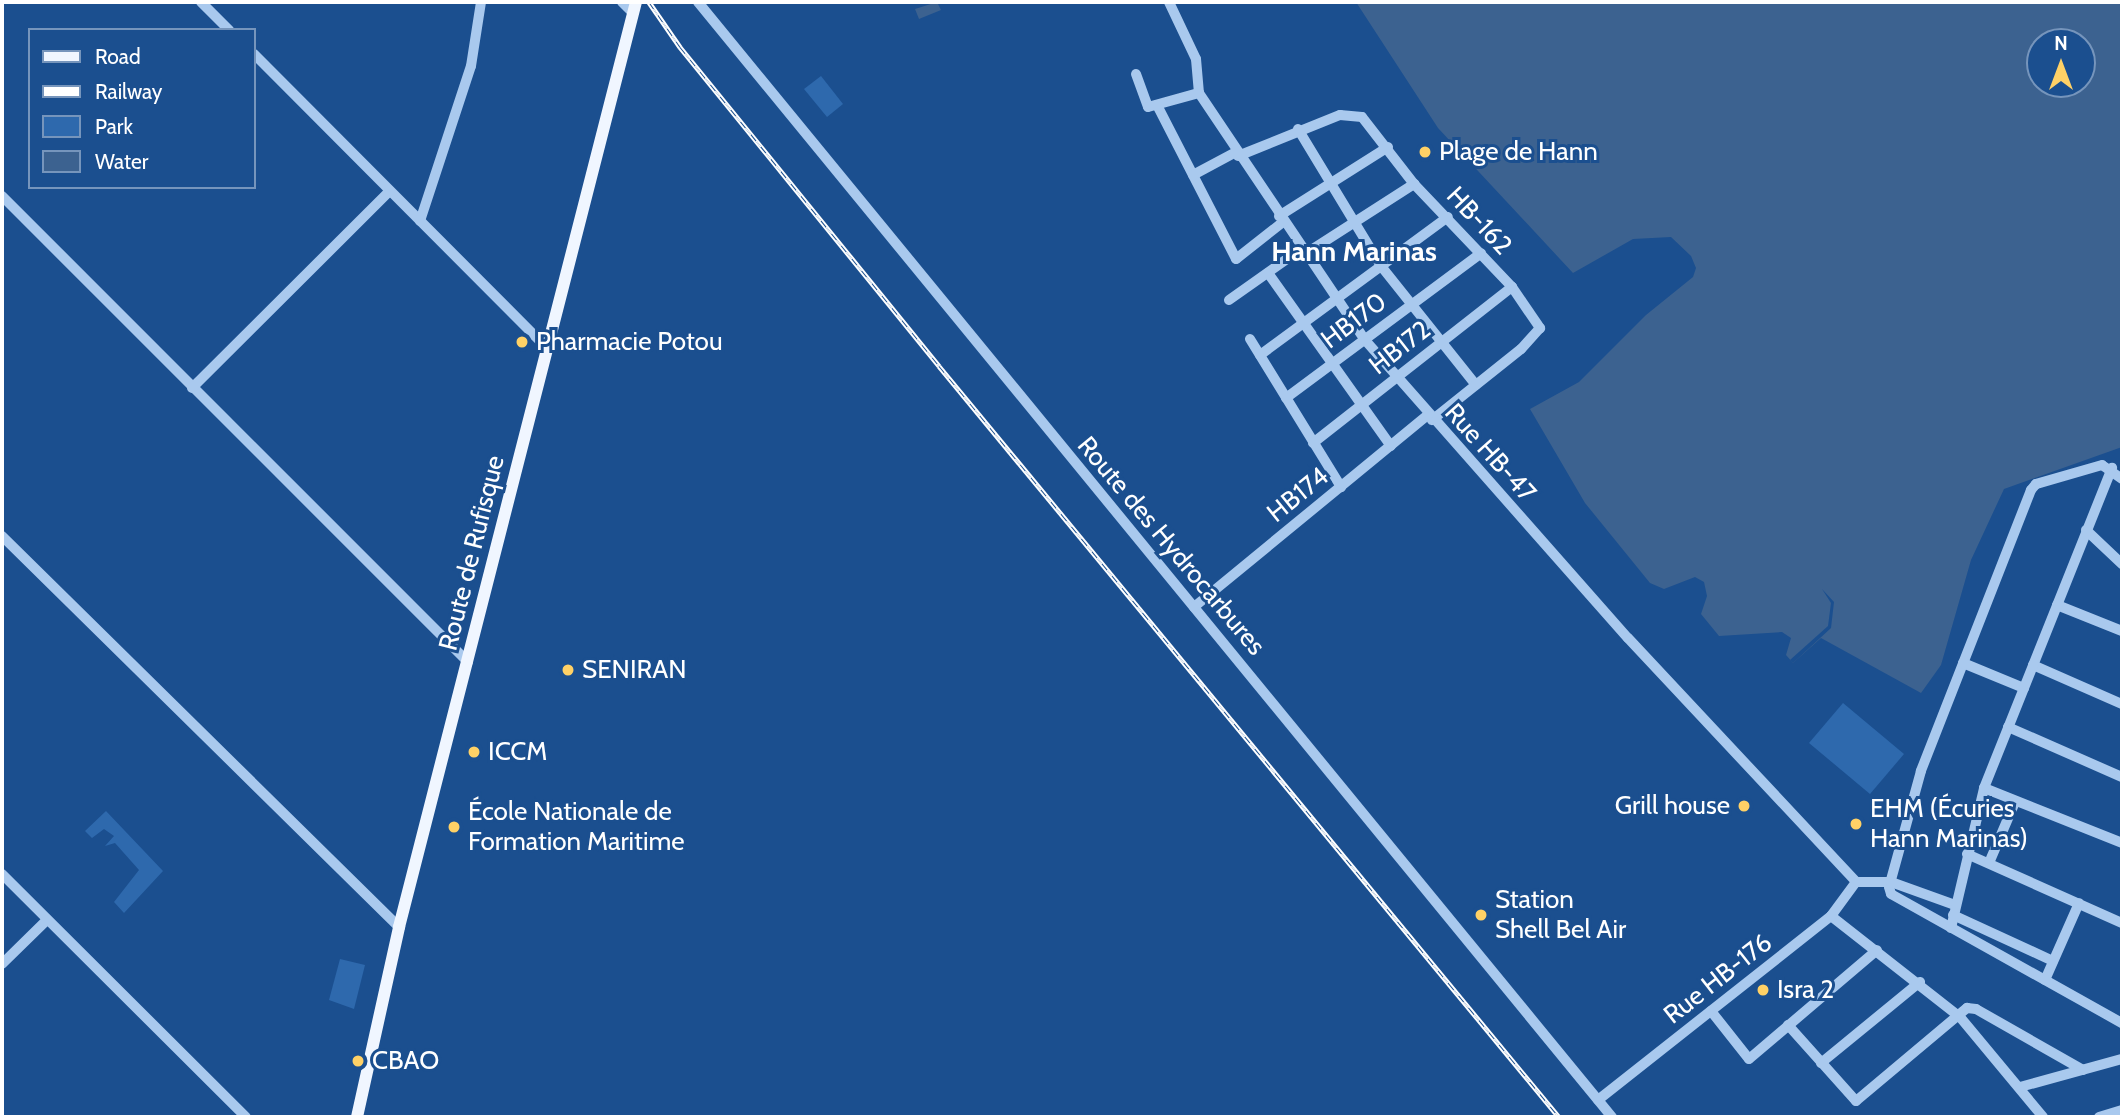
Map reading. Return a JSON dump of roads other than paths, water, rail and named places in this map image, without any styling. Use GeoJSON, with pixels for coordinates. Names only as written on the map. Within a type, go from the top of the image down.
{"type":"FeatureCollection","features":[{"type":"Feature","properties":{"kind":"main road","name":"Route de Rufisque"},"geometry":{"type":"LineString","coordinates":[[357,1117],[399,927],[634,7]]}},
{"type":"Feature","properties":{"kind":"street"},"geometry":{"type":"LineString","coordinates":[[201,2],[227,28]]}},
{"type":"Feature","properties":{"kind":"street"},"geometry":{"type":"LineString","coordinates":[[420,221],[471,65],[481,2]]}},
{"type":"Feature","properties":{"kind":"street"},"geometry":{"type":"LineString","coordinates":[[622,2],[634,7]]}},
{"type":"Feature","properties":{"kind":"street","name":"Route des Hydrocarbures"},"geometry":{"type":"LineString","coordinates":[[698,2],[1612,1117]]}},
{"type":"Feature","properties":{"kind":"street","name":"Rue HB-47"},"geometry":{"type":"LineString","coordinates":[[1169,2],[1196,59],[1199,93],[1335,300],[1365,340],[1430,417],[1856,882]]}},
{"type":"Feature","properties":{"kind":"street"},"geometry":{"type":"LineString","coordinates":[[256,56],[547,348]]}},
{"type":"Feature","properties":{"kind":"street"},"geometry":{"type":"LineString","coordinates":[[1136,74],[1193,175],[1236,259],[1281,219],[1330,183],[1388,148]]}},
{"type":"Feature","properties":{"kind":"street"},"geometry":{"type":"LineString","coordinates":[[1153,106],[1199,93]]}},
{"type":"Feature","properties":{"kind":"street","name":"HB-162"},"geometry":{"type":"LineString","coordinates":[[1193,175],[1298,129],[1354,114],[1368,121],[1414,184],[1512,287],[1539,328]]}},
{"type":"Feature","properties":{"kind":"street"},"geometry":{"type":"LineString","coordinates":[[1298,129],[1381,265],[1410,306],[1476,385]]}},
{"type":"Feature","properties":{"kind":"street"},"geometry":{"type":"LineString","coordinates":[[1228,300],[1303,252],[1355,225],[1414,184]]}},
{"type":"Feature","properties":{"kind":"street"},"geometry":{"type":"LineString","coordinates":[[192,388],[390,191]]}},
{"type":"Feature","properties":{"kind":"street"},"geometry":{"type":"LineString","coordinates":[[2,196],[468,662]]}},
{"type":"Feature","properties":{"kind":"street"},"geometry":{"type":"LineString","coordinates":[[1260,355],[1448,217]]}},
{"type":"Feature","properties":{"kind":"street","name":"HB170"},"geometry":{"type":"LineString","coordinates":[[1286,398],[1481,253]]}},
{"type":"Feature","properties":{"kind":"street"},"geometry":{"type":"LineString","coordinates":[[1268,273],[1391,446]]}},
{"type":"Feature","properties":{"kind":"street","name":"HB172"},"geometry":{"type":"LineString","coordinates":[[1313,443],[1512,287]]}},
{"type":"Feature","properties":{"kind":"street","name":"HB174"},"geometry":{"type":"LineString","coordinates":[[1194,607],[1391,446],[1476,385],[1539,328]]}},
{"type":"Feature","properties":{"kind":"street"},"geometry":{"type":"LineString","coordinates":[[1250,339],[1341,487]]}},
{"type":"Feature","properties":{"kind":"street"},"geometry":{"type":"LineString","coordinates":[[2122,479],[2112,468],[2102,465],[2033,487],[1921,771],[1891,882],[1891,894],[2122,1023]]}},
{"type":"Feature","properties":{"kind":"street"},"geometry":{"type":"LineString","coordinates":[[1951,928],[1984,788],[2112,468]]}},
{"type":"Feature","properties":{"kind":"street"},"geometry":{"type":"LineString","coordinates":[[2087,530],[2122,564]]}},
{"type":"Feature","properties":{"kind":"street"},"geometry":{"type":"LineString","coordinates":[[2,536],[399,927]]}},
{"type":"Feature","properties":{"kind":"street"},"geometry":{"type":"LineString","coordinates":[[2057,605],[2122,631]]}},
{"type":"Feature","properties":{"kind":"street"},"geometry":{"type":"LineString","coordinates":[[1964,663],[2024,688]]}},
{"type":"Feature","properties":{"kind":"street"},"geometry":{"type":"LineString","coordinates":[[2033,665],[2122,704]]}},
{"type":"Feature","properties":{"kind":"street"},"geometry":{"type":"LineString","coordinates":[[2008,727],[2122,777]]}},
{"type":"Feature","properties":{"kind":"street"},"geometry":{"type":"LineString","coordinates":[[1984,788],[2122,843]]}},
{"type":"Feature","properties":{"kind":"street"},"geometry":{"type":"LineString","coordinates":[[1989,863],[2015,802]]}},
{"type":"Feature","properties":{"kind":"street"},"geometry":{"type":"LineString","coordinates":[[1967,854],[2122,922]]}},
{"type":"Feature","properties":{"kind":"street"},"geometry":{"type":"LineString","coordinates":[[2,874],[246,1117]]}},
{"type":"Feature","properties":{"kind":"street"},"geometry":{"type":"LineString","coordinates":[[1856,882],[1891,882],[1954,910],[2053,961]]}},
{"type":"Feature","properties":{"kind":"street","name":"Rue HB-176"},"geometry":{"type":"LineString","coordinates":[[1598,1100],[1831,916],[1856,882]]}},
{"type":"Feature","properties":{"kind":"street"},"geometry":{"type":"LineString","coordinates":[[2045,980],[2079,903]]}},
{"type":"Feature","properties":{"kind":"street"},"geometry":{"type":"LineString","coordinates":[[1831,916],[1920,982],[1960,1017],[2043,1117]]}},
{"type":"Feature","properties":{"kind":"street"},"geometry":{"type":"LineString","coordinates":[[2,964],[47,920]]}},
{"type":"Feature","properties":{"kind":"street"},"geometry":{"type":"LineString","coordinates":[[1711,1012],[1749,1059],[1877,950]]}},
{"type":"Feature","properties":{"kind":"street"},"geometry":{"type":"LineString","coordinates":[[1821,1063],[1920,982]]}},
{"type":"Feature","properties":{"kind":"street"},"geometry":{"type":"LineString","coordinates":[[1788,1025],[1821,1063],[1860,1101],[1960,1017],[1967,1008],[1976,1009],[2083,1070]]}},
{"type":"Feature","properties":{"kind":"street"},"geometry":{"type":"LineString","coordinates":[[2020,1087],[2122,1059]]}},
{"type":"Feature","properties":{"kind":"street"},"geometry":{"type":"LineString","coordinates":[[2099,1117],[2122,1110]]}},
{"type":"Feature","properties":{"kind":"water"},"geometry":{"type":"Polygon","coordinates":[[[937,2],[941,10],[919,19],[915,9],[937,2]]]}},
{"type":"Feature","properties":{"kind":"water"},"geometry":{"type":"Polygon","coordinates":[[[1356,2],[2122,2],[2122,447],[2004,489],[1971,560],[1941,665],[1921,693],[1821,638],[1793,663],[1786,655],[1791,638],[1782,632],[1719,636],[1701,614],[1707,596],[1704,582],[1695,577],[1664,589],[1650,583],[1585,503],[1530,409],[1579,382],[1646,315],[1693,277],[1696,268],[1691,256],[1671,237],[1633,239],[1573,273],[1438,128],[1356,2]]]}},
{"type":"Feature","properties":{"kind":"railway"},"geometry":{"type":"LineString","coordinates":[[649,2],[680,47],[939,366],[1559,1117]]}},
{"type":"Feature","properties":{"kind":"place","name":"Plage de Hann"},"geometry":{"type":"Point","coordinates":[1425,152]}},
{"type":"Feature","properties":{"kind":"place","name":"Pharmacie Potou"},"geometry":{"type":"Point","coordinates":[522,342]}},
{"type":"Feature","properties":{"kind":"place","name":"SENIRAN"},"geometry":{"type":"Point","coordinates":[568,670]}},
{"type":"Feature","properties":{"kind":"place","name":"ICCM"},"geometry":{"type":"Point","coordinates":[474,752]}},
{"type":"Feature","properties":{"kind":"place","name":"Grill house"},"geometry":{"type":"Point","coordinates":[1744,806]}},
{"type":"Feature","properties":{"kind":"place","name":"EHM (Écuries Hann Marinas)"},"geometry":{"type":"Point","coordinates":[1856,824]}},
{"type":"Feature","properties":{"kind":"place","name":"École Nationale de Formation Maritime"},"geometry":{"type":"Point","coordinates":[454,827]}},
{"type":"Feature","properties":{"kind":"place","name":"Station Shell Bel Air"},"geometry":{"type":"Point","coordinates":[1481,915]}},
{"type":"Feature","properties":{"kind":"place","name":"Isra 2"},"geometry":{"type":"Point","coordinates":[1763,990]}},
{"type":"Feature","properties":{"kind":"place","name":"CBAO"},"geometry":{"type":"Point","coordinates":[358,1061]}},
{"type":"Feature","properties":{"kind":"district","name":"Hann Marinas"},"geometry":{"type":"Point","coordinates":[1354,251]}}]}
